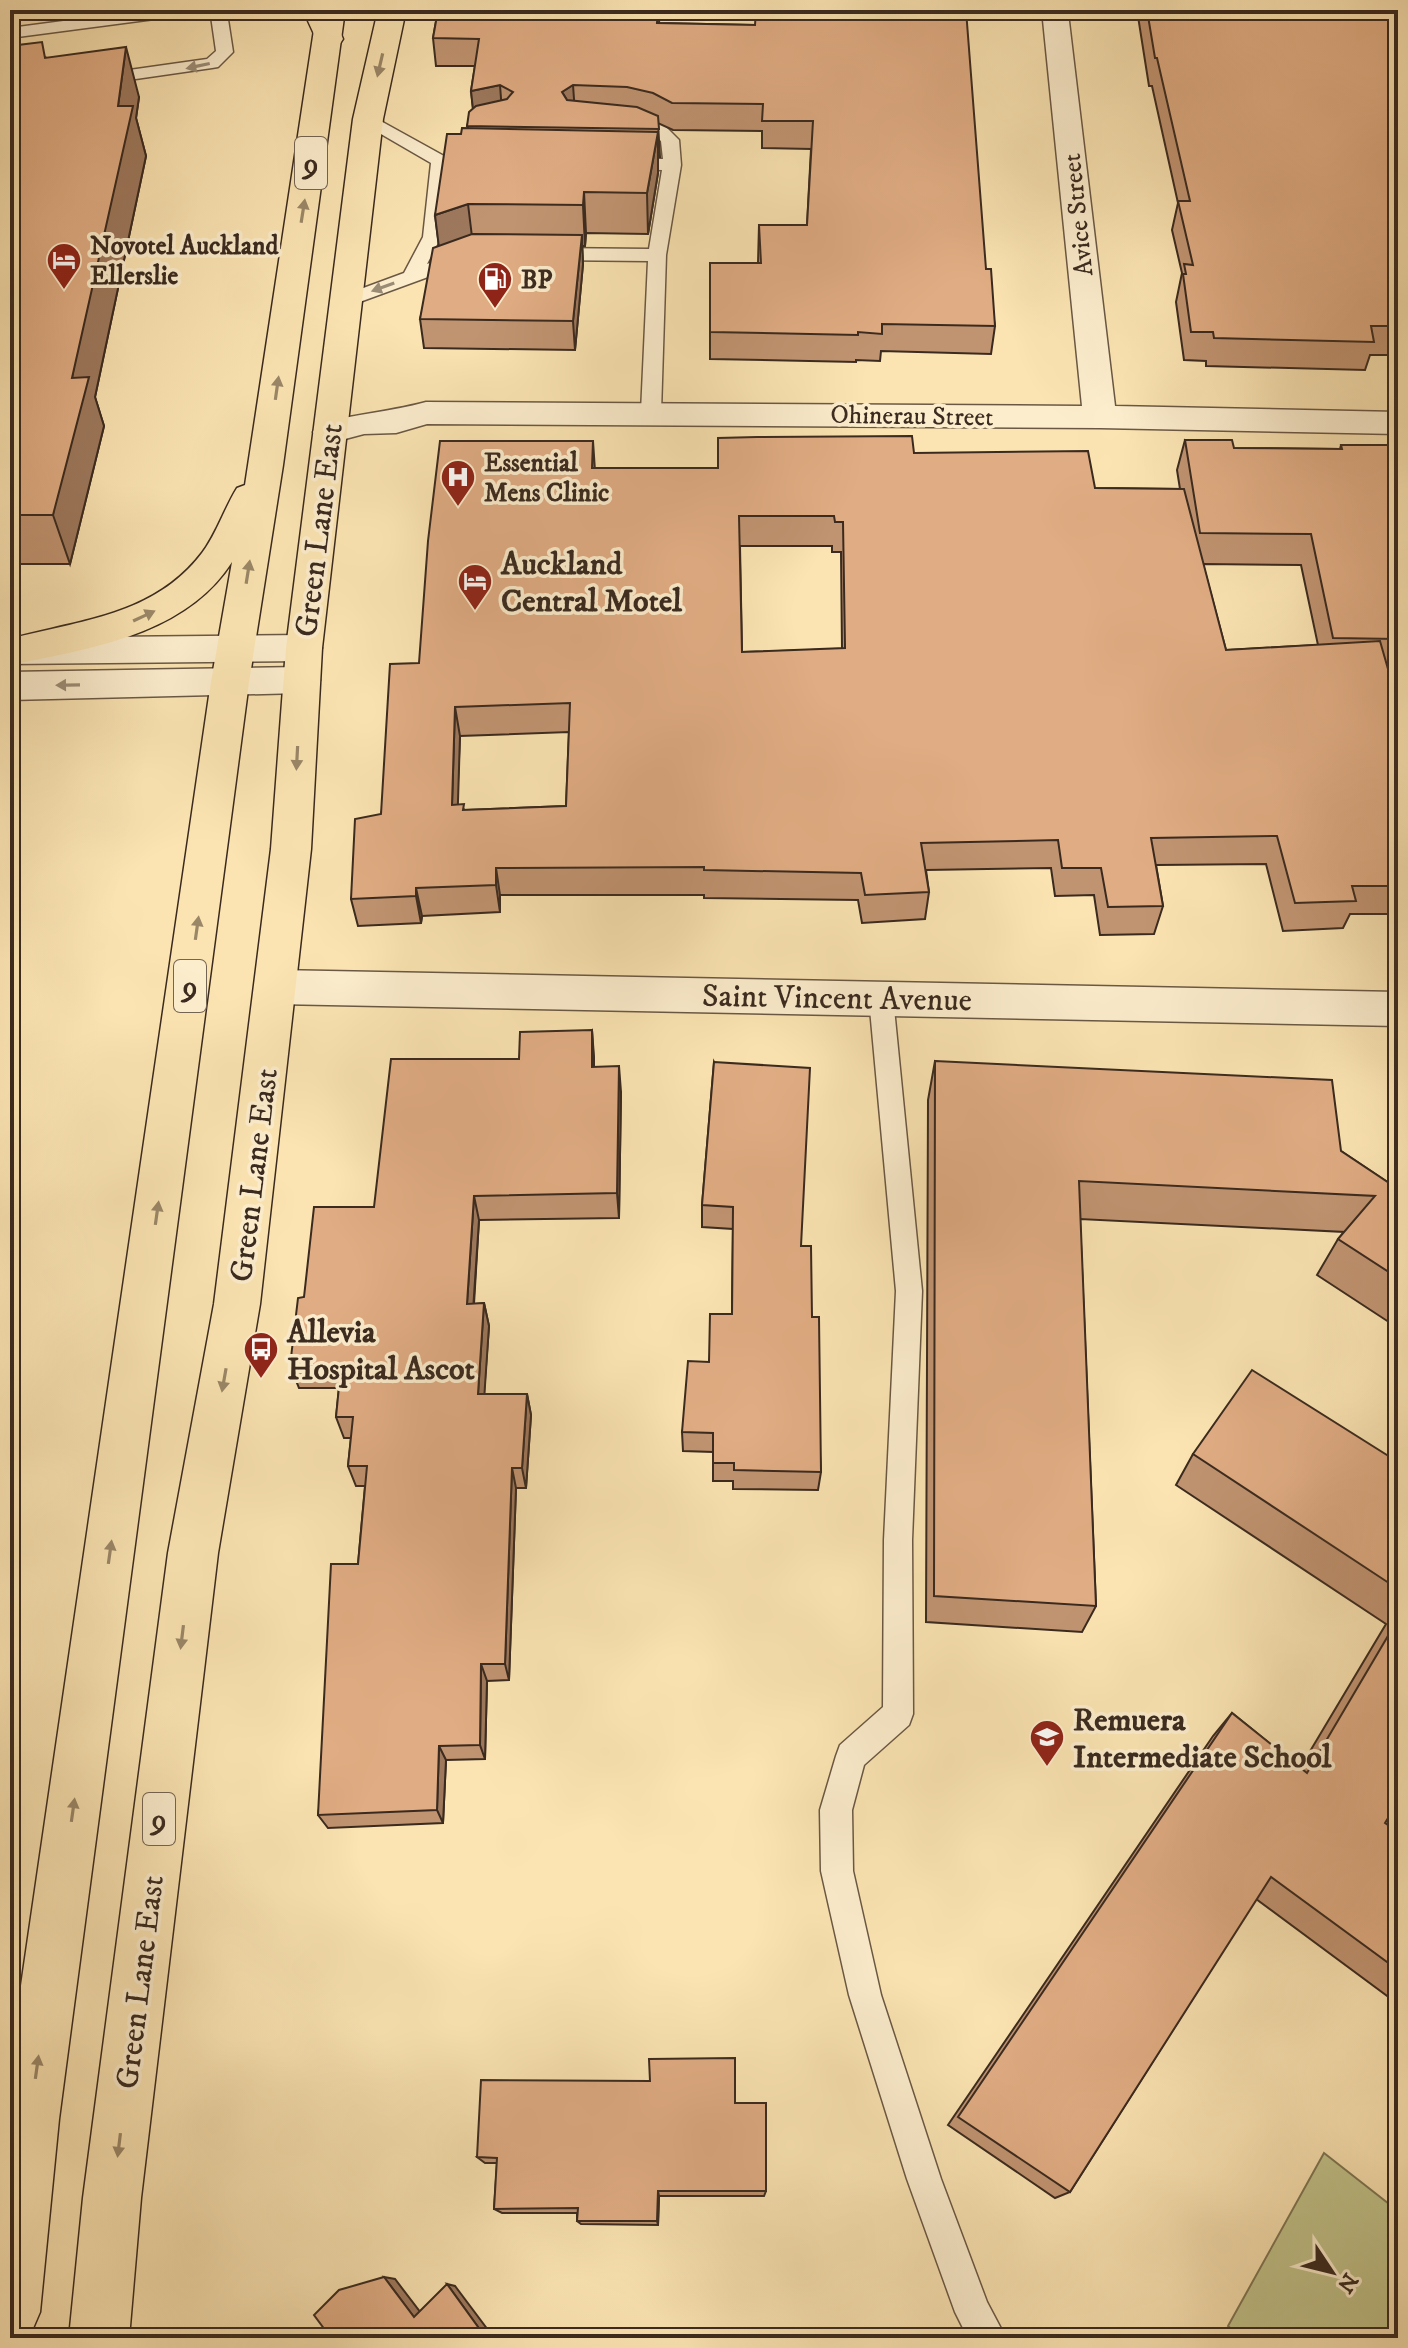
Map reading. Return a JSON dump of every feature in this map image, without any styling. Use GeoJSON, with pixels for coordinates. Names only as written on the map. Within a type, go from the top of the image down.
{"type":"FeatureCollection","features":[{"type":"Feature","properties":{"kind":"main road"},"geometry":{"type":"LineString","coordinates":[[317,10],[330,24]]}},
{"type":"Feature","properties":{"kind":"main road","name":"Green Lane East"},"geometry":{"type":"LineString","coordinates":[[99,2338],[112,2198],[193,1553],[237,1304],[276,987],[291,849],[302,664],[368,119],[392,10]]}},
{"type":"Feature","properties":{"kind":"main road","name":"Green Lane East"},"geometry":{"type":"LineString","coordinates":[[10,2312],[20,2132],[190,982],[232,665],[266,465],[330,24]]}},
{"type":"Feature","properties":{"kind":"main road"},"geometry":{"type":"LineString","coordinates":[[12,662],[147,617],[181,594],[213,562],[266,465]]}},
{"type":"Feature","properties":{"kind":"street","name":"Avice Street"},"geometry":{"type":"LineString","coordinates":[[1054,13],[1100,417]]}},
{"type":"Feature","properties":{"kind":"street","name":"Ohinerau Street"},"geometry":{"type":"LineString","coordinates":[[334,397],[402,400],[426,413]]}},
{"type":"Feature","properties":{"kind":"street","name":"Ohinerau Street"},"geometry":{"type":"LineString","coordinates":[[330,432],[364,423],[396,422],[426,413],[651,412],[1398,423]]}},
{"type":"Feature","properties":{"kind":"street"},"geometry":{"type":"LineString","coordinates":[[12,662],[302,664]]}},
{"type":"Feature","properties":{"kind":"street","name":"Saint Vincent Avenue"},"geometry":{"type":"LineString","coordinates":[[276,987],[1398,1009]]}},
{"type":"Feature","properties":{"kind":"lane"},"geometry":{"type":"LineString","coordinates":[[10,33],[185,10]]}},
{"type":"Feature","properties":{"kind":"lane"},"geometry":{"type":"LineString","coordinates":[[79,82],[212,63],[225,52],[219,13],[212,10]]}},
{"type":"Feature","properties":{"kind":"lane"},"geometry":{"type":"LineString","coordinates":[[368,119],[452,157],[489,162]]}},
{"type":"Feature","properties":{"kind":"lane"},"geometry":{"type":"LineString","coordinates":[[606,121],[637,122],[657,128],[670,140],[672,165],[657,255],[651,412]]}},
{"type":"Feature","properties":{"kind":"lane"},"geometry":{"type":"LineString","coordinates":[[412,276],[432,237],[452,157]]}},
{"type":"Feature","properties":{"kind":"lane"},"geometry":{"type":"LineString","coordinates":[[596,164],[672,165]]}},
{"type":"Feature","properties":{"kind":"lane"},"geometry":{"type":"LineString","coordinates":[[346,301],[480,254]]}},
{"type":"Feature","properties":{"kind":"lane"},"geometry":{"type":"LineString","coordinates":[[534,254],[657,255]]}},
{"type":"Feature","properties":{"kind":"lane"},"geometry":{"type":"LineString","coordinates":[[881,998],[909,1291],[898,1540],[898,1714],[851,1756],[836,1810],[837,1871],[865,1995],[919,2165],[973,2312],[988,2338]]}},
{"type":"Feature","properties":{"kind":"green space"},"geometry":{"type":"Polygon","coordinates":[[[1324,2153],[1398,2211],[1398,2338],[1242,2338],[1228,2326],[1324,2153]]]}},
{"type":"Feature","properties":{"kind":"building"},"geometry":{"type":"Polygon","coordinates":[[[438,10],[658,10],[657,23],[755,25],[756,10],[966,10],[986,269],[991,269],[995,326],[882,324],[882,334],[858,332],[858,335],[710,332],[710,263],[761,263],[759,225],[807,225],[813,121],[762,121],[763,104],[672,103],[653,93],[627,87],[573,85],[562,92],[567,100],[637,107],[658,116],[659,129],[467,126],[469,112],[476,106],[507,99],[513,92],[500,85],[471,91],[479,39],[433,38],[438,10]]]}},
{"type":"Feature","properties":{"kind":"building"},"geometry":{"type":"Polygon","coordinates":[[[1147,10],[1398,10],[1398,326],[1371,326],[1374,342],[1214,338],[1213,332],[1191,332],[1183,274],[1186,274],[1184,264],[1193,265],[1178,201],[1190,201],[1155,58],[1147,10]]]}},
{"type":"Feature","properties":{"kind":"building","name":"Novotel Auckland Ellerslie"},"geometry":{"type":"Polygon","coordinates":[[[42,42],[45,58],[126,47],[118,106],[133,106],[72,378],[89,377],[53,515],[10,515],[10,46],[42,42]]]}},
{"type":"Feature","properties":{"kind":"building"},"geometry":{"type":"Polygon","coordinates":[[[462,128],[658,132],[647,193],[584,192],[583,205],[468,204],[435,215],[447,134],[461,134],[462,128]]]}},
{"type":"Feature","properties":{"kind":"building"},"geometry":{"type":"Polygon","coordinates":[[[472,234],[582,235],[573,321],[420,319],[433,248],[472,234]]]}},
{"type":"Feature","properties":{"kind":"building"},"geometry":{"type":"Polygon","coordinates":[[[912,436],[914,453],[1088,451],[1095,488],[1184,489],[1226,650],[1380,641],[1398,704],[1398,886],[1352,886],[1356,901],[1295,903],[1277,836],[1151,838],[1163,906],[1108,907],[1101,868],[1062,868],[1058,840],[921,843],[929,892],[865,895],[861,873],[704,870],[704,867],[496,868],[496,885],[416,888],[416,896],[351,899],[355,819],[381,814],[390,664],[419,663],[428,541],[440,441],[593,441],[592,468],[718,468],[718,438],[912,436]],[[739,516],[742,652],[845,648],[843,522],[835,522],[834,516],[739,516]],[[570,703],[455,707],[452,805],[464,804],[463,810],[566,806],[570,703]]]}},
{"type":"Feature","properties":{"kind":"building"},"geometry":{"type":"Polygon","coordinates":[[[1185,440],[1232,440],[1234,448],[1342,449],[1341,445],[1393,445],[1394,451],[1398,451],[1398,639],[1333,638],[1311,534],[1200,533],[1185,440]]]}},
{"type":"Feature","properties":{"kind":"building"},"geometry":{"type":"Polygon","coordinates":[[[592,1030],[592,1067],[619,1066],[617,1193],[474,1196],[467,1304],[484,1303],[478,1394],[527,1394],[522,1468],[512,1468],[505,1664],[481,1664],[480,1745],[439,1746],[437,1810],[318,1815],[331,1564],[358,1564],[367,1466],[348,1466],[353,1417],[336,1417],[341,1366],[290,1366],[298,1298],[304,1297],[314,1207],[374,1207],[391,1059],[519,1059],[520,1032],[592,1030]]]}},
{"type":"Feature","properties":{"kind":"building"},"geometry":{"type":"Polygon","coordinates":[[[935,1061],[1332,1080],[1341,1151],[1398,1189],[1398,1278],[1338,1239],[1375,1196],[1079,1181],[1096,1606],[934,1596],[935,1061]]]}},
{"type":"Feature","properties":{"kind":"building"},"geometry":{"type":"Polygon","coordinates":[[[714,1062],[810,1068],[801,1246],[811,1246],[812,1317],[819,1317],[821,1472],[734,1470],[734,1463],[713,1463],[713,1433],[682,1432],[688,1361],[709,1362],[710,1314],[732,1314],[733,1207],[702,1205],[714,1062]]]}},
{"type":"Feature","properties":{"kind":"building"},"geometry":{"type":"Polygon","coordinates":[[[1252,1370],[1398,1462],[1398,1589],[1193,1454],[1252,1370]]]}},
{"type":"Feature","properties":{"kind":"building"},"geometry":{"type":"Polygon","coordinates":[[[1398,1619],[1398,1802],[1385,1823],[1398,1832],[1398,1970],[1271,1877],[1070,2192],[958,2117],[1232,1713],[1307,1773],[1398,1619]]]}},
{"type":"Feature","properties":{"kind":"building"},"geometry":{"type":"Polygon","coordinates":[[[735,2058],[735,2103],[766,2103],[766,2191],[658,2191],[657,2221],[577,2221],[578,2208],[494,2209],[497,2158],[477,2157],[481,2080],[650,2081],[649,2059],[735,2058]]]}},
{"type":"Feature","properties":{"kind":"building"},"geometry":{"type":"Polygon","coordinates":[[[384,2277],[414,2317],[447,2284],[486,2338],[331,2338],[314,2315],[339,2290],[384,2277]]]}},
{"type":"Feature","properties":{"kind":"place","name":"Novotel Auckland Ellerslie"},"geometry":{"type":"Point","coordinates":[64,291]}},
{"type":"Feature","properties":{"kind":"place","name":"BP"},"geometry":{"type":"Point","coordinates":[495,310]}},
{"type":"Feature","properties":{"kind":"place","name":"Essential Mens Clinic"},"geometry":{"type":"Point","coordinates":[458,508]}},
{"type":"Feature","properties":{"kind":"place","name":"Auckland Central Motel"},"geometry":{"type":"Point","coordinates":[475,612]}},
{"type":"Feature","properties":{"kind":"place","name":"Allevia Hospital Ascot"},"geometry":{"type":"Point","coordinates":[261,1380]}},
{"type":"Feature","properties":{"kind":"place","name":"Remuera Intermediate School"},"geometry":{"type":"Point","coordinates":[1047,1768]}}]}
